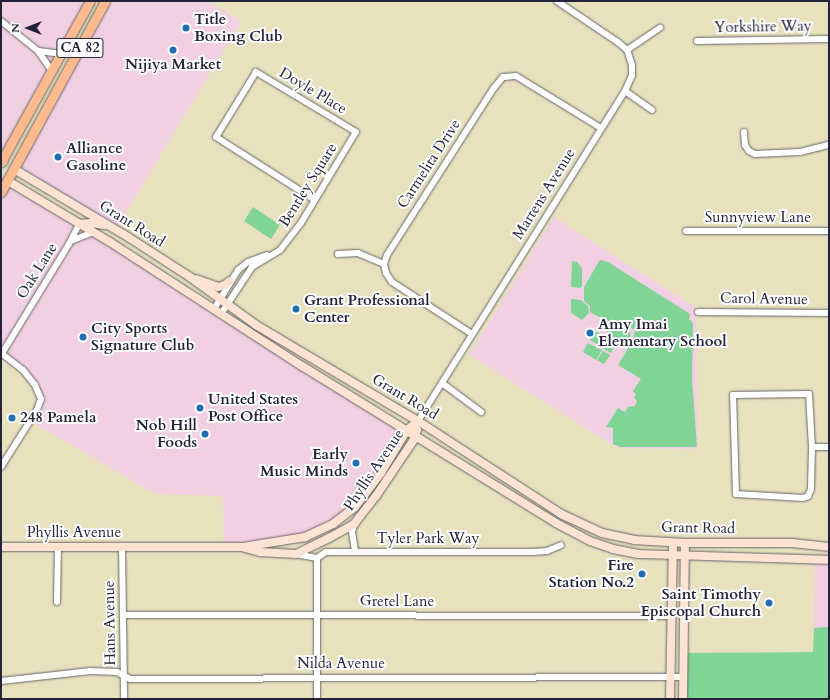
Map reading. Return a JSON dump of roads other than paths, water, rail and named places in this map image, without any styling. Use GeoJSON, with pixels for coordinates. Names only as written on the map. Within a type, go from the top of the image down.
{"type":"FeatureCollection","features":[{"type":"Feature","properties":{"kind":"main road","name":"CA 82"},"geometry":{"type":"LineString","coordinates":[[1,161],[89,2]]}},
{"type":"Feature","properties":{"kind":"main road"},"geometry":{"type":"LineString","coordinates":[[72,63],[68,61],[68,56],[88,17],[89,2]]}},
{"type":"Feature","properties":{"kind":"main road","name":"CA 82"},"geometry":{"type":"LineString","coordinates":[[1,192],[4,179],[14,169],[72,63],[103,2]]}},
{"type":"Feature","properties":{"kind":"main road","name":"Grant Road"},"geometry":{"type":"LineString","coordinates":[[1,161],[110,226],[190,277],[256,325],[418,421],[561,514],[602,533],[634,540],[673,543],[792,543],[829,547]]}},
{"type":"Feature","properties":{"kind":"main road","name":"Grant Road"},"geometry":{"type":"LineString","coordinates":[[4,179],[93,232],[217,312],[556,522],[590,541],[630,553],[673,556],[829,560]]}},
{"type":"Feature","properties":{"kind":"main road"},"geometry":{"type":"LineString","coordinates":[[90,214],[93,232]]}},
{"type":"Feature","properties":{"kind":"main road"},"geometry":{"type":"LineString","coordinates":[[79,224],[91,223],[110,226]]}},
{"type":"Feature","properties":{"kind":"main road"},"geometry":{"type":"LineString","coordinates":[[190,277],[218,287],[225,285],[230,281]]}},
{"type":"Feature","properties":{"kind":"main road","name":"Phyllis Avenue"},"geometry":{"type":"LineString","coordinates":[[1,547],[243,547],[305,537],[333,524],[347,514],[370,488],[408,430],[418,421]]}},
{"type":"Feature","properties":{"kind":"main road","name":"Phyllis Avenue"},"geometry":{"type":"LineString","coordinates":[[243,547],[260,552],[296,554],[354,524],[372,502],[416,435],[418,421]]}},
{"type":"Feature","properties":{"kind":"main road"},"geometry":{"type":"LineString","coordinates":[[670,699],[673,543]]}},
{"type":"Feature","properties":{"kind":"main road"},"geometry":{"type":"LineString","coordinates":[[683,699],[685,543]]}},
{"type":"Feature","properties":{"kind":"street"},"geometry":{"type":"LineString","coordinates":[[557,1],[567,4],[627,50],[660,28]]}},
{"type":"Feature","properties":{"kind":"street"},"geometry":{"type":"LineString","coordinates":[[1,21],[38,51],[52,71]]}},
{"type":"Feature","properties":{"kind":"street","name":"Yorkshire Way"},"geometry":{"type":"LineString","coordinates":[[696,41],[829,39]]}},
{"type":"Feature","properties":{"kind":"street","name":"Martens Avenue"},"geometry":{"type":"LineString","coordinates":[[418,421],[625,91],[632,75],[632,65],[627,50]]}},
{"type":"Feature","properties":{"kind":"street"},"geometry":{"type":"LineString","coordinates":[[38,51],[61,54]]}},
{"type":"Feature","properties":{"kind":"street","name":"Doyle Place"},"geometry":{"type":"LineString","coordinates":[[315,200],[216,137],[256,72],[356,132]]}},
{"type":"Feature","properties":{"kind":"street","name":"Carmelita Drive"},"geometry":{"type":"LineString","coordinates":[[384,264],[391,248],[494,88],[503,77],[516,76],[601,128]]}},
{"type":"Feature","properties":{"kind":"street"},"geometry":{"type":"LineString","coordinates":[[625,91],[652,110]]}},
{"type":"Feature","properties":{"kind":"street","name":"Bentley Square"},"geometry":{"type":"LineString","coordinates":[[217,312],[223,302],[252,267],[280,250],[301,223],[356,132]]}},
{"type":"Feature","properties":{"kind":"street"},"geometry":{"type":"LineString","coordinates":[[744,132],[745,145],[749,152],[756,154],[800,152],[829,145]]}},
{"type":"Feature","properties":{"kind":"street","name":"Oak Lane"},"geometry":{"type":"LineString","coordinates":[[1,354],[71,241],[79,224]]}},
{"type":"Feature","properties":{"kind":"street","name":"Sunnyview Lane"},"geometry":{"type":"LineString","coordinates":[[686,231],[829,231]]}},
{"type":"Feature","properties":{"kind":"street","name":"Oak Lane"},"geometry":{"type":"LineString","coordinates":[[71,241],[93,232]]}},
{"type":"Feature","properties":{"kind":"street","name":"Bentley Square"},"geometry":{"type":"LineString","coordinates":[[223,302],[230,281],[248,262],[280,250]]}},
{"type":"Feature","properties":{"kind":"street"},"geometry":{"type":"LineString","coordinates":[[338,254],[358,253],[384,264],[386,273],[392,282],[472,334]]}},
{"type":"Feature","properties":{"kind":"street","name":"Carol Avenue"},"geometry":{"type":"LineString","coordinates":[[698,312],[829,313]]}},
{"type":"Feature","properties":{"kind":"street"},"geometry":{"type":"LineString","coordinates":[[1,354],[23,370],[35,385],[41,399],[37,410],[1,467]]}},
{"type":"Feature","properties":{"kind":"street"},"geometry":{"type":"LineString","coordinates":[[442,383],[481,412]]}},
{"type":"Feature","properties":{"kind":"street"},"geometry":{"type":"LineString","coordinates":[[809,394],[812,447],[811,489],[808,496],[803,498],[736,494],[733,395],[809,394]]}},
{"type":"Feature","properties":{"kind":"street"},"geometry":{"type":"LineString","coordinates":[[812,447],[829,446]]}},
{"type":"Feature","properties":{"kind":"street","name":"Phyllis Avenue"},"geometry":{"type":"LineString","coordinates":[[354,524],[352,532],[355,552]]}},
{"type":"Feature","properties":{"kind":"street","name":"Tyler Park Way"},"geometry":{"type":"LineString","coordinates":[[296,554],[317,558],[326,552],[533,552],[548,551],[561,545]]}},
{"type":"Feature","properties":{"kind":"street"},"geometry":{"type":"LineString","coordinates":[[57,602],[58,547]]}},
{"type":"Feature","properties":{"kind":"street","name":"Hans Avenue"},"geometry":{"type":"LineString","coordinates":[[122,547],[124,699]]}},
{"type":"Feature","properties":{"kind":"street"},"geometry":{"type":"LineString","coordinates":[[317,558],[317,699]]}},
{"type":"Feature","properties":{"kind":"street","name":"Gretel Lane"},"geometry":{"type":"LineString","coordinates":[[123,615],[672,616]]}},
{"type":"Feature","properties":{"kind":"street","name":"Nilda Avenue"},"geometry":{"type":"LineString","coordinates":[[1,681],[90,672],[117,672],[130,679],[317,677],[683,677]]}},
{"type":"Feature","properties":{"kind":"place","name":"Title Boxing Club"},"geometry":{"type":"Point","coordinates":[186,28]}},
{"type":"Feature","properties":{"kind":"place","name":"Nijiya Market"},"geometry":{"type":"Point","coordinates":[173,50]}},
{"type":"Feature","properties":{"kind":"place","name":"Alliance Gasoline"},"geometry":{"type":"Point","coordinates":[58,157]}},
{"type":"Feature","properties":{"kind":"place","name":"Grant Professional Center"},"geometry":{"type":"Point","coordinates":[296,309]}},
{"type":"Feature","properties":{"kind":"place","name":"Amy Imai Elementary School"},"geometry":{"type":"Point","coordinates":[590,333]}},
{"type":"Feature","properties":{"kind":"place","name":"City Sports Signature Club"},"geometry":{"type":"Point","coordinates":[83,337]}},
{"type":"Feature","properties":{"kind":"place","name":"United States Post Office"},"geometry":{"type":"Point","coordinates":[200,408]}},
{"type":"Feature","properties":{"kind":"place","name":"248 Pamela"},"geometry":{"type":"Point","coordinates":[12,418]}},
{"type":"Feature","properties":{"kind":"place","name":"Nob Hill Foods"},"geometry":{"type":"Point","coordinates":[205,434]}},
{"type":"Feature","properties":{"kind":"place","name":"Early Music Minds"},"geometry":{"type":"Point","coordinates":[356,463]}},
{"type":"Feature","properties":{"kind":"place","name":"Fire Station No.2"},"geometry":{"type":"Point","coordinates":[642,574]}},
{"type":"Feature","properties":{"kind":"place","name":"Saint Timothy Episcopal Church"},"geometry":{"type":"Point","coordinates":[769,603]}}]}
